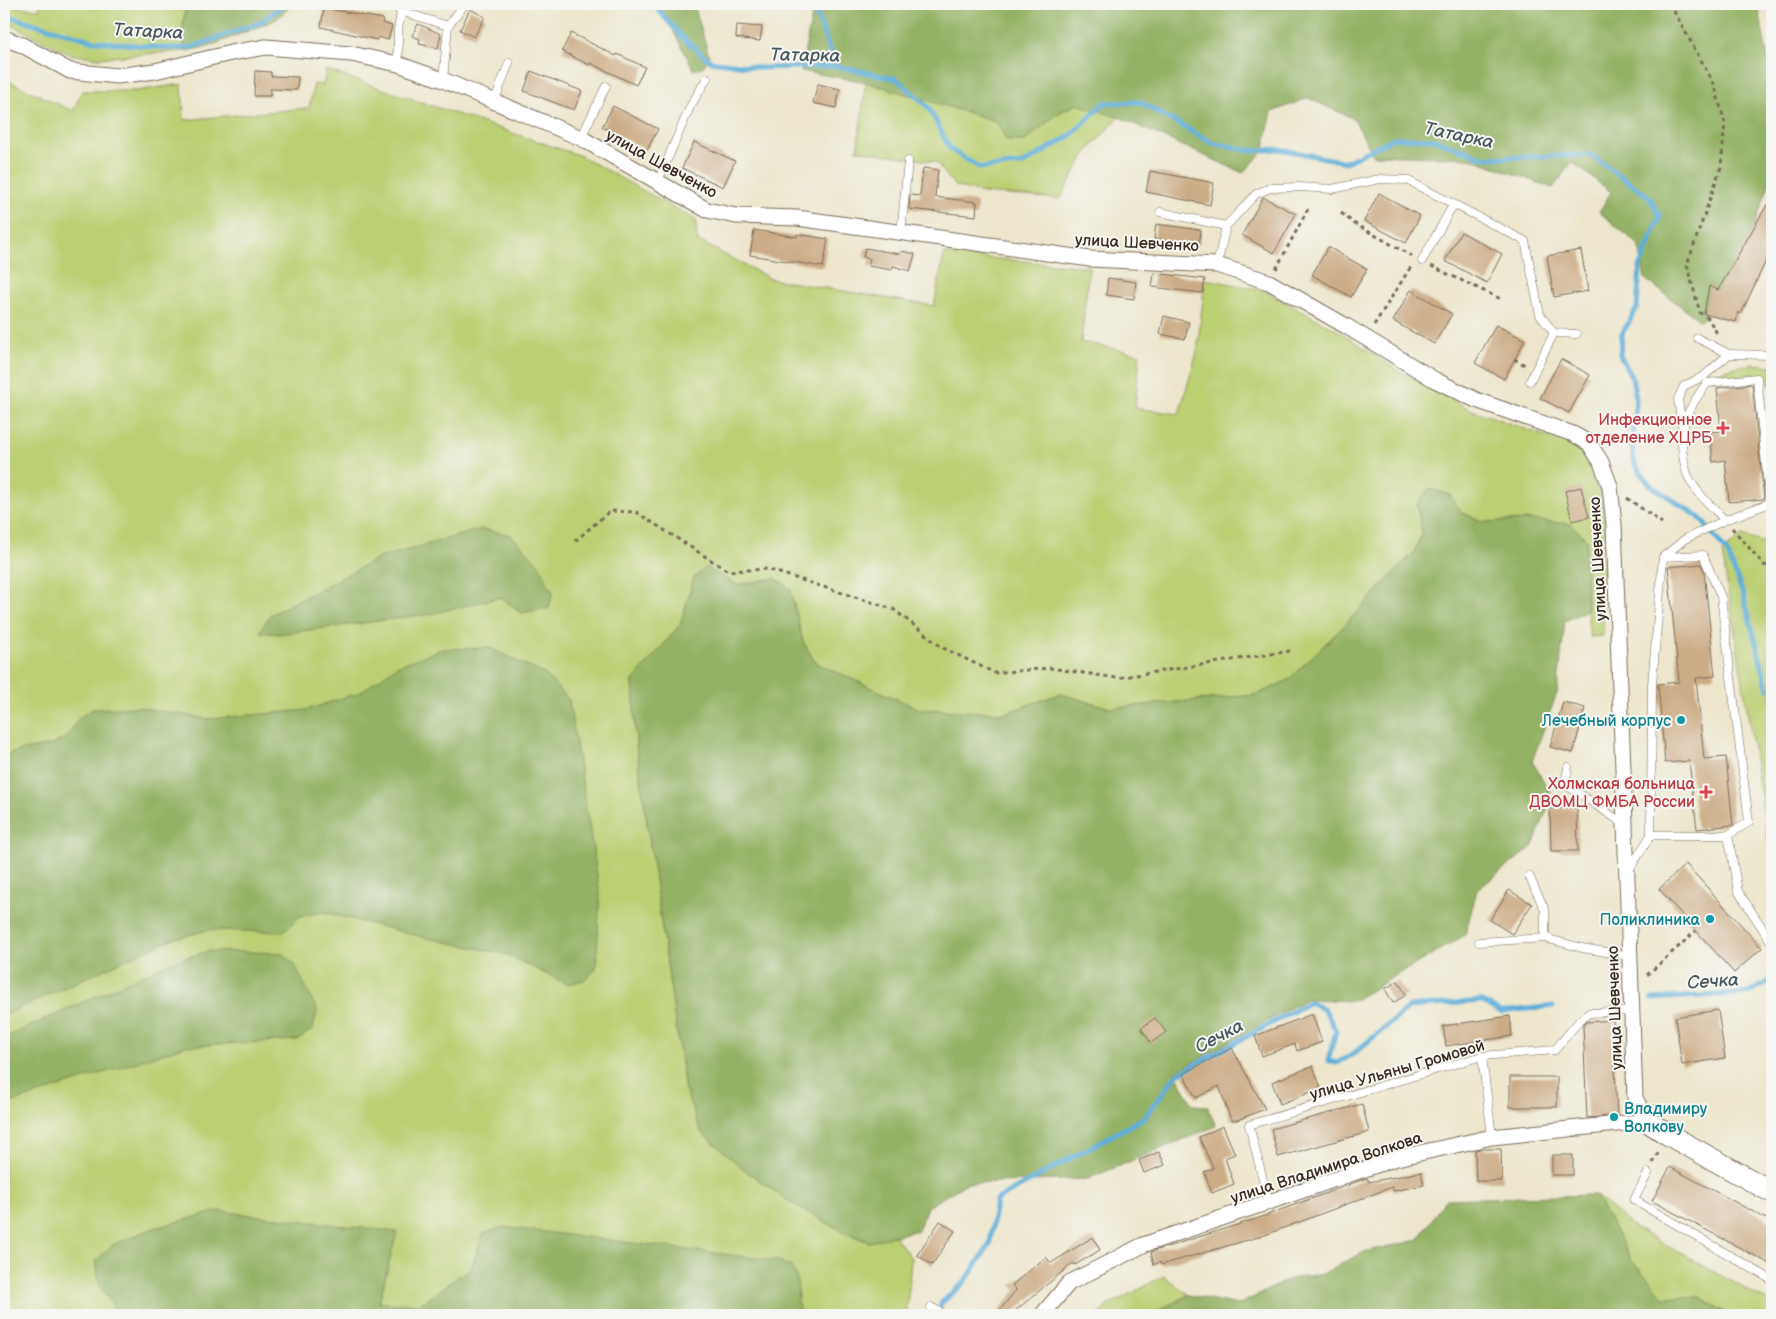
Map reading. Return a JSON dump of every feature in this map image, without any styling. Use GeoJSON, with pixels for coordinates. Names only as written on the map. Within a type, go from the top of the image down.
{"type":"FeatureCollection","features":[{"type":"Feature","properties":{"kind":"street","name":"улица Шевченко"},"geometry":{"type":"LineString","coordinates":[[4,38],[22,45],[70,71],[118,76],[155,71],[230,53],[266,47],[351,54],[398,64],[443,80],[581,138],[708,210],[736,216],[797,218],[1090,259],[1217,264],[1269,282],[1435,380],[1476,400],[1573,434],[1589,443],[1602,462],[1610,486],[1614,524],[1635,1098],[1647,1121]]}},
{"type":"Feature","properties":{"kind":"street"},"geometry":{"type":"LineString","coordinates":[[1647,1121],[1772,1192]]}},
{"type":"Feature","properties":{"kind":"street","name":"улица Владимира Волкова"},"geometry":{"type":"LineString","coordinates":[[1042,1315],[1069,1283],[1143,1245],[1397,1158],[1492,1137],[1647,1121]]}},
{"type":"Feature","properties":{"kind":"lane"},"geometry":{"type":"LineString","coordinates":[[389,4],[401,11],[448,26]]}},
{"type":"Feature","properties":{"kind":"lane"},"geometry":{"type":"LineString","coordinates":[[443,80],[448,26],[465,4]]}},
{"type":"Feature","properties":{"kind":"lane"},"geometry":{"type":"LineString","coordinates":[[398,64],[398,30],[401,11]]}},
{"type":"Feature","properties":{"kind":"lane"},"geometry":{"type":"LineString","coordinates":[[494,102],[509,63]]}},
{"type":"Feature","properties":{"kind":"lane"},"geometry":{"type":"LineString","coordinates":[[658,181],[690,107],[707,78]]}},
{"type":"Feature","properties":{"kind":"lane"},"geometry":{"type":"LineString","coordinates":[[581,138],[606,86]]}},
{"type":"Feature","properties":{"kind":"lane"},"geometry":{"type":"LineString","coordinates":[[902,233],[908,161]]}},
{"type":"Feature","properties":{"kind":"lane"},"geometry":{"type":"LineString","coordinates":[[1217,264],[1226,226],[1256,194],[1270,188],[1332,189],[1380,179],[1407,180],[1525,241],[1540,315],[1554,333],[1576,334]]}},
{"type":"Feature","properties":{"kind":"lane"},"geometry":{"type":"LineString","coordinates":[[1419,259],[1453,205]]}},
{"type":"Feature","properties":{"kind":"lane"},"geometry":{"type":"LineString","coordinates":[[1160,212],[1226,226]]}},
{"type":"Feature","properties":{"kind":"lane"},"geometry":{"type":"LineString","coordinates":[[1697,338],[1729,354],[1770,355],[1772,330]]}},
{"type":"Feature","properties":{"kind":"lane"},"geometry":{"type":"LineString","coordinates":[[1530,381],[1554,333]]}},
{"type":"Feature","properties":{"kind":"lane"},"geometry":{"type":"LineString","coordinates":[[1725,520],[1705,500],[1687,475],[1682,451],[1682,428],[1678,399],[1684,386],[1704,376],[1729,354]]}},
{"type":"Feature","properties":{"kind":"lane"},"geometry":{"type":"LineString","coordinates":[[1627,873],[1651,835],[1652,684],[1663,557],[1685,539],[1725,520],[1770,503],[1757,378],[1707,383],[1692,402],[1682,428]]}},
{"type":"Feature","properties":{"kind":"lane"},"geometry":{"type":"LineString","coordinates":[[1651,835],[1728,835],[1749,822],[1721,597],[1703,555],[1663,557]]}},
{"type":"Feature","properties":{"kind":"lane"},"geometry":{"type":"LineString","coordinates":[[1568,768],[1565,784],[1625,824]]}},
{"type":"Feature","properties":{"kind":"lane"},"geometry":{"type":"LineString","coordinates":[[1728,835],[1738,891],[1772,943]]}},
{"type":"Feature","properties":{"kind":"lane"},"geometry":{"type":"LineString","coordinates":[[1529,876],[1545,910],[1545,938]]}},
{"type":"Feature","properties":{"kind":"lane"},"geometry":{"type":"LineString","coordinates":[[1479,942],[1545,938],[1582,948],[1630,956]]}},
{"type":"Feature","properties":{"kind":"lane","name":"улица Ульяны Громовой"},"geometry":{"type":"LineString","coordinates":[[1268,1203],[1249,1125],[1482,1056],[1555,1050],[1579,1021],[1589,1013],[1632,1010]]}},
{"type":"Feature","properties":{"kind":"lane"},"geometry":{"type":"LineString","coordinates":[[1482,1056],[1492,1137]]}},
{"type":"Feature","properties":{"kind":"lane"},"geometry":{"type":"LineString","coordinates":[[1648,1173],[1634,1200],[1772,1280]]}},
{"type":"Feature","properties":{"kind":"lane"},"geometry":{"type":"LineString","coordinates":[[931,1308],[946,1315]]}},
{"type":"Feature","properties":{"kind":"path"},"geometry":{"type":"LineString","coordinates":[[1670,4],[1714,84],[1725,123],[1721,167],[1687,265],[1700,313],[1708,318],[1729,354]]}},
{"type":"Feature","properties":{"kind":"path"},"geometry":{"type":"LineString","coordinates":[[1269,282],[1309,207]]}},
{"type":"Feature","properties":{"kind":"path"},"geometry":{"type":"LineString","coordinates":[[1372,329],[1419,259]]}},
{"type":"Feature","properties":{"kind":"path"},"geometry":{"type":"LineString","coordinates":[[1610,486],[1662,523]]}},
{"type":"Feature","properties":{"kind":"path"},"geometry":{"type":"LineString","coordinates":[[575,541],[610,511],[636,512],[728,571],[767,569],[893,609],[942,648],[995,673],[1050,668],[1117,678],[1290,651]]}},
{"type":"Feature","properties":{"kind":"path"},"geometry":{"type":"LineString","coordinates":[[1742,540],[1764,565],[1772,567]]}},
{"type":"Feature","properties":{"kind":"path"},"geometry":{"type":"LineString","coordinates":[[1644,978],[1696,931]]}},
{"type":"Feature","properties":{"kind":"path"},"geometry":{"type":"LineString","coordinates":[[1648,1173],[1667,1134]]}},
{"type":"Feature","properties":{"kind":"green space"},"geometry":{"type":"Polygon","coordinates":[[[40,4],[179,4],[185,12],[182,31],[185,51],[98,58],[70,54],[12,25],[8,6],[39,9],[40,4]]]}},
{"type":"Feature","properties":{"kind":"green space"},"geometry":{"type":"Polygon","coordinates":[[[179,4],[293,4],[275,20],[208,47],[185,51],[182,31],[185,12],[179,4]]]}},
{"type":"Feature","properties":{"kind":"green space"},"geometry":{"type":"Polygon","coordinates":[[[659,4],[694,4],[709,56],[704,66],[694,70],[659,4]]]}},
{"type":"Feature","properties":{"kind":"green space"},"geometry":{"type":"Polygon","coordinates":[[[814,4],[1758,4],[1772,83],[1772,176],[1753,230],[1718,290],[1709,286],[1704,318],[1699,320],[1645,279],[1639,245],[1599,212],[1611,192],[1572,162],[1553,188],[1470,158],[1373,155],[1354,119],[1308,98],[1272,112],[1263,152],[1243,173],[1119,117],[1077,104],[1058,113],[1025,141],[1007,141],[996,121],[866,82],[801,71],[814,4]]]}},
{"type":"Feature","properties":{"kind":"green space"},"geometry":{"type":"Polygon","coordinates":[[[326,70],[581,156],[696,220],[697,240],[771,279],[934,306],[944,254],[1089,267],[1081,342],[1140,354],[1135,408],[1179,414],[1197,352],[1205,279],[1262,290],[1339,331],[1397,370],[1472,410],[1579,448],[1600,493],[1605,525],[1603,636],[1590,637],[1587,610],[1586,539],[1531,520],[1484,522],[1462,513],[1449,494],[1417,505],[1422,533],[1414,552],[1346,624],[1287,681],[1256,695],[1110,708],[1060,694],[1005,713],[919,709],[816,663],[803,642],[790,588],[775,578],[736,585],[705,567],[694,578],[680,625],[633,681],[636,745],[685,1090],[745,1170],[793,1204],[844,1232],[869,1242],[894,1235],[911,1258],[907,1311],[913,1315],[4,1315],[4,79],[73,111],[82,91],[136,91],[182,84],[184,120],[309,108],[314,84],[323,85],[326,70]]]}},
{"type":"Feature","properties":{"kind":"green space"},"geometry":{"type":"Polygon","coordinates":[[[866,82],[996,121],[1025,141],[1058,113],[1077,104],[1119,117],[1085,154],[1060,199],[983,193],[955,186],[936,162],[857,150],[866,82]]]}},
{"type":"Feature","properties":{"kind":"green space"},"geometry":{"type":"Polygon","coordinates":[[[1752,364],[1772,366],[1772,389],[1770,384],[1754,374],[1709,379],[1718,372],[1752,364]]]}},
{"type":"Feature","properties":{"kind":"green space"},"geometry":{"type":"Polygon","coordinates":[[[1428,489],[1449,494],[1462,513],[1484,522],[1531,520],[1571,524],[1586,539],[1587,610],[1565,621],[1557,693],[1532,761],[1550,792],[1550,802],[1533,846],[1477,890],[1465,935],[1353,1001],[1307,999],[1175,1072],[1193,1105],[1207,1106],[1216,1126],[1087,1179],[967,1183],[927,1207],[918,1230],[869,1242],[844,1232],[793,1204],[745,1170],[701,1132],[685,1090],[636,745],[633,681],[680,625],[694,578],[705,567],[737,585],[775,578],[790,588],[803,642],[816,663],[919,709],[1005,713],[1060,694],[1110,708],[1256,695],[1287,681],[1346,624],[1414,552],[1422,533],[1417,505],[1428,489]]]}},
{"type":"Feature","properties":{"kind":"green space"},"geometry":{"type":"Polygon","coordinates":[[[482,529],[511,535],[538,563],[553,593],[549,608],[521,613],[501,597],[431,614],[279,634],[260,632],[270,615],[379,558],[482,529]]]}},
{"type":"Feature","properties":{"kind":"green space"},"geometry":{"type":"Polygon","coordinates":[[[1742,536],[1772,545],[1772,865],[1722,552],[1742,536]]]}},
{"type":"Feature","properties":{"kind":"green space"},"geometry":{"type":"Polygon","coordinates":[[[490,648],[546,675],[569,700],[600,893],[596,969],[584,980],[567,984],[505,954],[431,939],[323,912],[300,916],[283,932],[208,930],[169,940],[4,1015],[4,756],[18,751],[52,745],[67,737],[79,718],[93,709],[138,707],[207,719],[306,710],[361,692],[397,666],[442,649],[490,648]]]}},
{"type":"Feature","properties":{"kind":"green space"},"geometry":{"type":"Polygon","coordinates":[[[210,951],[282,953],[295,965],[317,1010],[313,1029],[297,1040],[186,1046],[4,1105],[4,1038],[176,960],[210,951]]]}},
{"type":"Feature","properties":{"kind":"green space"},"geometry":{"type":"Polygon","coordinates":[[[1595,1195],[1635,1228],[1772,1304],[1772,1315],[1729,1315],[1700,1297],[1664,1297],[1631,1259],[1595,1195]]]}},
{"type":"Feature","properties":{"kind":"green space"},"geometry":{"type":"Polygon","coordinates":[[[1595,1195],[1631,1259],[1664,1297],[1700,1297],[1729,1315],[1150,1315],[1189,1295],[1238,1305],[1290,1279],[1322,1274],[1364,1252],[1418,1240],[1446,1199],[1595,1195]]]}},
{"type":"Feature","properties":{"kind":"green space"},"geometry":{"type":"Polygon","coordinates":[[[218,1211],[397,1232],[379,1303],[420,1304],[471,1268],[483,1234],[502,1227],[779,1261],[791,1267],[797,1279],[799,1314],[119,1315],[99,1284],[96,1261],[112,1245],[151,1229],[218,1211]]]}},
{"type":"Feature","properties":{"kind":"green space"},"geometry":{"type":"Polygon","coordinates":[[[1164,1276],[1189,1295],[1150,1315],[1098,1315],[1107,1306],[1164,1276]]]}},
{"type":"Feature","properties":{"kind":"building"},"geometry":{"type":"Polygon","coordinates":[[[324,8],[383,19],[382,23],[392,26],[388,40],[378,37],[377,40],[321,27],[324,8]]]}},
{"type":"Feature","properties":{"kind":"building"},"geometry":{"type":"Polygon","coordinates":[[[470,9],[485,17],[474,37],[460,30],[470,9]]]}},
{"type":"Feature","properties":{"kind":"building"},"geometry":{"type":"Polygon","coordinates":[[[418,24],[441,34],[438,48],[419,44],[420,39],[412,36],[418,24]]]}},
{"type":"Feature","properties":{"kind":"building"},"geometry":{"type":"Polygon","coordinates":[[[737,25],[762,27],[760,41],[736,38],[737,25]]]}},
{"type":"Feature","properties":{"kind":"building"},"geometry":{"type":"Polygon","coordinates":[[[571,33],[616,56],[617,54],[645,67],[636,85],[562,51],[571,33]]]}},
{"type":"Feature","properties":{"kind":"building"},"geometry":{"type":"Polygon","coordinates":[[[255,71],[271,72],[271,76],[298,77],[297,90],[270,89],[270,96],[254,96],[255,71]]]}},
{"type":"Feature","properties":{"kind":"building"},"geometry":{"type":"Polygon","coordinates":[[[531,71],[582,91],[574,110],[524,91],[531,71]]]}},
{"type":"Feature","properties":{"kind":"building"},"geometry":{"type":"Polygon","coordinates":[[[818,84],[840,89],[836,108],[813,103],[818,84]]]}},
{"type":"Feature","properties":{"kind":"building"},"geometry":{"type":"Polygon","coordinates":[[[613,106],[658,129],[647,150],[602,127],[613,106]]]}},
{"type":"Feature","properties":{"kind":"building"},"geometry":{"type":"Polygon","coordinates":[[[694,142],[735,161],[723,187],[682,168],[694,142]]]}},
{"type":"Feature","properties":{"kind":"building"},"geometry":{"type":"Polygon","coordinates":[[[923,168],[938,170],[935,197],[977,202],[976,216],[909,209],[910,195],[920,196],[923,168]]]}},
{"type":"Feature","properties":{"kind":"building"},"geometry":{"type":"Polygon","coordinates":[[[1150,171],[1214,183],[1210,205],[1146,192],[1150,171]]]}},
{"type":"Feature","properties":{"kind":"building"},"geometry":{"type":"Polygon","coordinates":[[[1379,193],[1420,216],[1406,243],[1364,221],[1379,193]]]}},
{"type":"Feature","properties":{"kind":"building"},"geometry":{"type":"Polygon","coordinates":[[[1772,196],[1772,242],[1770,252],[1741,314],[1738,312],[1736,322],[1704,314],[1709,286],[1718,290],[1772,196]]]}},
{"type":"Feature","properties":{"kind":"building"},"geometry":{"type":"Polygon","coordinates":[[[1263,197],[1296,214],[1274,253],[1242,235],[1263,197]]]}},
{"type":"Feature","properties":{"kind":"building"},"geometry":{"type":"Polygon","coordinates":[[[1156,224],[1201,230],[1199,245],[1154,239],[1156,224]]]}},
{"type":"Feature","properties":{"kind":"building"},"geometry":{"type":"Polygon","coordinates":[[[754,230],[797,237],[797,234],[828,239],[823,267],[750,255],[754,230]]]}},
{"type":"Feature","properties":{"kind":"building"},"geometry":{"type":"Polygon","coordinates":[[[1461,232],[1502,254],[1487,283],[1445,261],[1461,232]]]}},
{"type":"Feature","properties":{"kind":"building"},"geometry":{"type":"Polygon","coordinates":[[[1328,247],[1367,269],[1351,297],[1312,275],[1328,247]]]}},
{"type":"Feature","properties":{"kind":"building"},"geometry":{"type":"Polygon","coordinates":[[[865,248],[900,254],[902,251],[915,254],[910,271],[893,266],[892,270],[868,266],[870,259],[863,257],[865,248]]]}},
{"type":"Feature","properties":{"kind":"building"},"geometry":{"type":"Polygon","coordinates":[[[1581,250],[1588,291],[1554,297],[1547,256],[1581,250]]]}},
{"type":"Feature","properties":{"kind":"building"},"geometry":{"type":"Polygon","coordinates":[[[1154,273],[1205,279],[1203,293],[1152,287],[1154,273]]]}},
{"type":"Feature","properties":{"kind":"building"},"geometry":{"type":"Polygon","coordinates":[[[1108,278],[1136,282],[1134,299],[1106,295],[1108,278]]]}},
{"type":"Feature","properties":{"kind":"building"},"geometry":{"type":"Polygon","coordinates":[[[1411,290],[1452,314],[1434,344],[1393,321],[1411,290]]]}},
{"type":"Feature","properties":{"kind":"building"},"geometry":{"type":"Polygon","coordinates":[[[1164,316],[1189,322],[1185,339],[1160,334],[1164,316]]]}},
{"type":"Feature","properties":{"kind":"building"},"geometry":{"type":"Polygon","coordinates":[[[1496,325],[1525,340],[1504,379],[1475,363],[1496,325]]]}},
{"type":"Feature","properties":{"kind":"building"},"geometry":{"type":"Polygon","coordinates":[[[1561,359],[1590,375],[1569,413],[1540,398],[1561,359]]]}},
{"type":"Feature","properties":{"kind":"building"},"geometry":{"type":"Polygon","coordinates":[[[1752,384],[1764,499],[1729,502],[1725,460],[1713,462],[1710,432],[1721,431],[1717,388],[1752,384]]]}},
{"type":"Feature","properties":{"kind":"building"},"geometry":{"type":"Polygon","coordinates":[[[1581,487],[1589,517],[1572,521],[1565,491],[1581,487]]]}},
{"type":"Feature","properties":{"kind":"building","name":"Лечебный корпус"},"geometry":{"type":"Polygon","coordinates":[[[1701,564],[1704,571],[1715,676],[1696,678],[1704,759],[1726,757],[1733,825],[1697,829],[1689,761],[1665,763],[1658,684],[1679,682],[1668,567],[1701,564]]]}},
{"type":"Feature","properties":{"kind":"building"},"geometry":{"type":"Polygon","coordinates":[[[1563,702],[1585,708],[1573,753],[1550,747],[1563,702]]]}},
{"type":"Feature","properties":{"kind":"building"},"geometry":{"type":"Polygon","coordinates":[[[1577,808],[1578,851],[1551,851],[1550,809],[1577,808]]]}},
{"type":"Feature","properties":{"kind":"building","name":"Поликлиника"},"geometry":{"type":"Polygon","coordinates":[[[1686,864],[1762,948],[1734,973],[1659,889],[1686,864]]]}},
{"type":"Feature","properties":{"kind":"building"},"geometry":{"type":"Polygon","coordinates":[[[1509,890],[1532,904],[1512,934],[1490,920],[1509,890]]]}},
{"type":"Feature","properties":{"kind":"building"},"geometry":{"type":"Polygon","coordinates":[[[1398,981],[1406,995],[1393,1003],[1385,989],[1398,981]]]}},
{"type":"Feature","properties":{"kind":"building"},"geometry":{"type":"Polygon","coordinates":[[[1718,1010],[1725,1058],[1682,1065],[1675,1017],[1718,1010]]]}},
{"type":"Feature","properties":{"kind":"building"},"geometry":{"type":"Polygon","coordinates":[[[1312,1014],[1322,1042],[1297,1051],[1295,1044],[1262,1056],[1255,1036],[1312,1014]]]}},
{"type":"Feature","properties":{"kind":"building"},"geometry":{"type":"Polygon","coordinates":[[[1510,1016],[1512,1036],[1446,1046],[1443,1026],[1510,1016]]]}},
{"type":"Feature","properties":{"kind":"building"},"geometry":{"type":"Polygon","coordinates":[[[1155,1018],[1166,1032],[1151,1043],[1141,1028],[1155,1018]]]}},
{"type":"Feature","properties":{"kind":"building"},"geometry":{"type":"Polygon","coordinates":[[[1613,1020],[1617,1115],[1587,1118],[1583,1025],[1587,1022],[1613,1020]]]}},
{"type":"Feature","properties":{"kind":"building"},"geometry":{"type":"Polygon","coordinates":[[[1232,1048],[1265,1109],[1237,1120],[1231,1120],[1219,1086],[1196,1098],[1183,1074],[1232,1048]]]}},
{"type":"Feature","properties":{"kind":"building"},"geometry":{"type":"Polygon","coordinates":[[[1313,1066],[1321,1088],[1280,1104],[1272,1082],[1313,1066]]]}},
{"type":"Feature","properties":{"kind":"building"},"geometry":{"type":"Polygon","coordinates":[[[1510,1077],[1557,1077],[1557,1107],[1510,1107],[1510,1077]]]}},
{"type":"Feature","properties":{"kind":"building"},"geometry":{"type":"Polygon","coordinates":[[[1362,1104],[1369,1132],[1278,1157],[1271,1129],[1362,1104]]]}},
{"type":"Feature","properties":{"kind":"building"},"geometry":{"type":"Polygon","coordinates":[[[1223,1126],[1235,1154],[1225,1158],[1234,1184],[1212,1193],[1204,1172],[1213,1168],[1199,1137],[1223,1126]]]}},
{"type":"Feature","properties":{"kind":"building"},"geometry":{"type":"Polygon","coordinates":[[[1501,1149],[1502,1181],[1476,1181],[1475,1150],[1501,1149]]]}},
{"type":"Feature","properties":{"kind":"building"},"geometry":{"type":"Polygon","coordinates":[[[1159,1152],[1165,1165],[1144,1173],[1139,1160],[1159,1152]]]}},
{"type":"Feature","properties":{"kind":"building"},"geometry":{"type":"Polygon","coordinates":[[[1552,1155],[1573,1155],[1573,1175],[1552,1175],[1552,1155]]]}},
{"type":"Feature","properties":{"kind":"building"},"geometry":{"type":"Polygon","coordinates":[[[1670,1167],[1772,1222],[1772,1265],[1652,1201],[1670,1167]]]}},
{"type":"Feature","properties":{"kind":"building"},"geometry":{"type":"Polygon","coordinates":[[[1421,1172],[1424,1185],[1393,1191],[1392,1187],[1265,1235],[1161,1265],[1160,1262],[1154,1265],[1151,1252],[1259,1218],[1367,1178],[1369,1182],[1421,1172]]]}},
{"type":"Feature","properties":{"kind":"building"},"geometry":{"type":"Polygon","coordinates":[[[940,1221],[955,1231],[932,1265],[917,1255],[940,1221]]]}},
{"type":"Feature","properties":{"kind":"building"},"geometry":{"type":"Polygon","coordinates":[[[1093,1237],[1100,1250],[1075,1265],[1073,1263],[1010,1315],[996,1315],[1016,1290],[1012,1285],[1046,1257],[1051,1263],[1093,1237]]]}},
{"type":"Feature","properties":{"kind":"waterway","name":"Татарка"},"geometry":{"type":"LineString","coordinates":[[4,15],[94,41],[166,48],[190,48],[261,22],[285,4]]}},
{"type":"Feature","properties":{"kind":"waterway","name":"Татарка"},"geometry":{"type":"LineString","coordinates":[[653,4],[682,37],[710,61],[761,68],[836,66],[897,79],[929,108],[950,149],[980,168],[1023,164],[1070,136],[1104,103],[1140,102],[1212,143],[1252,151],[1279,149],[1346,162],[1394,138],[1433,139],[1485,158],[1591,155],[1649,197],[1660,216],[1640,266],[1637,308],[1622,334],[1620,355],[1632,378],[1636,399],[1632,448],[1635,465],[1650,485],[1699,517],[1727,552],[1743,594],[1768,689]]}},
{"type":"Feature","properties":{"kind":"waterway"},"geometry":{"type":"LineString","coordinates":[[818,4],[817,16],[836,66]]}},
{"type":"Feature","properties":{"kind":"waterway","name":"Сечка"},"geometry":{"type":"LineString","coordinates":[[1652,999],[1748,993],[1767,983],[1772,977]]}},
{"type":"Feature","properties":{"kind":"waterway","name":"Сечка"},"geometry":{"type":"LineString","coordinates":[[939,1315],[941,1303],[965,1282],[990,1244],[996,1200],[1145,1117],[1176,1075],[1310,1002],[1325,1010],[1336,1031],[1328,1061],[1337,1063],[1353,1054],[1410,1007],[1481,1001],[1501,1012],[1553,1006]]}},
{"type":"Feature","properties":{"kind":"place","name":"Инфекционное отделение ХЦРБ"},"geometry":{"type":"Point","coordinates":[1723,428]}},
{"type":"Feature","properties":{"kind":"place","name":"Лечебный корпус"},"geometry":{"type":"Point","coordinates":[1681,720]}},
{"type":"Feature","properties":{"kind":"place","name":"Холмская больница ДВОМЦ ФМБА России"},"geometry":{"type":"Point","coordinates":[1706,792]}},
{"type":"Feature","properties":{"kind":"place","name":"Поликлиника"},"geometry":{"type":"Point","coordinates":[1710,919]}},
{"type":"Feature","properties":{"kind":"place","name":"Владимиру Волкову"},"geometry":{"type":"Point","coordinates":[1614,1117]}}]}
